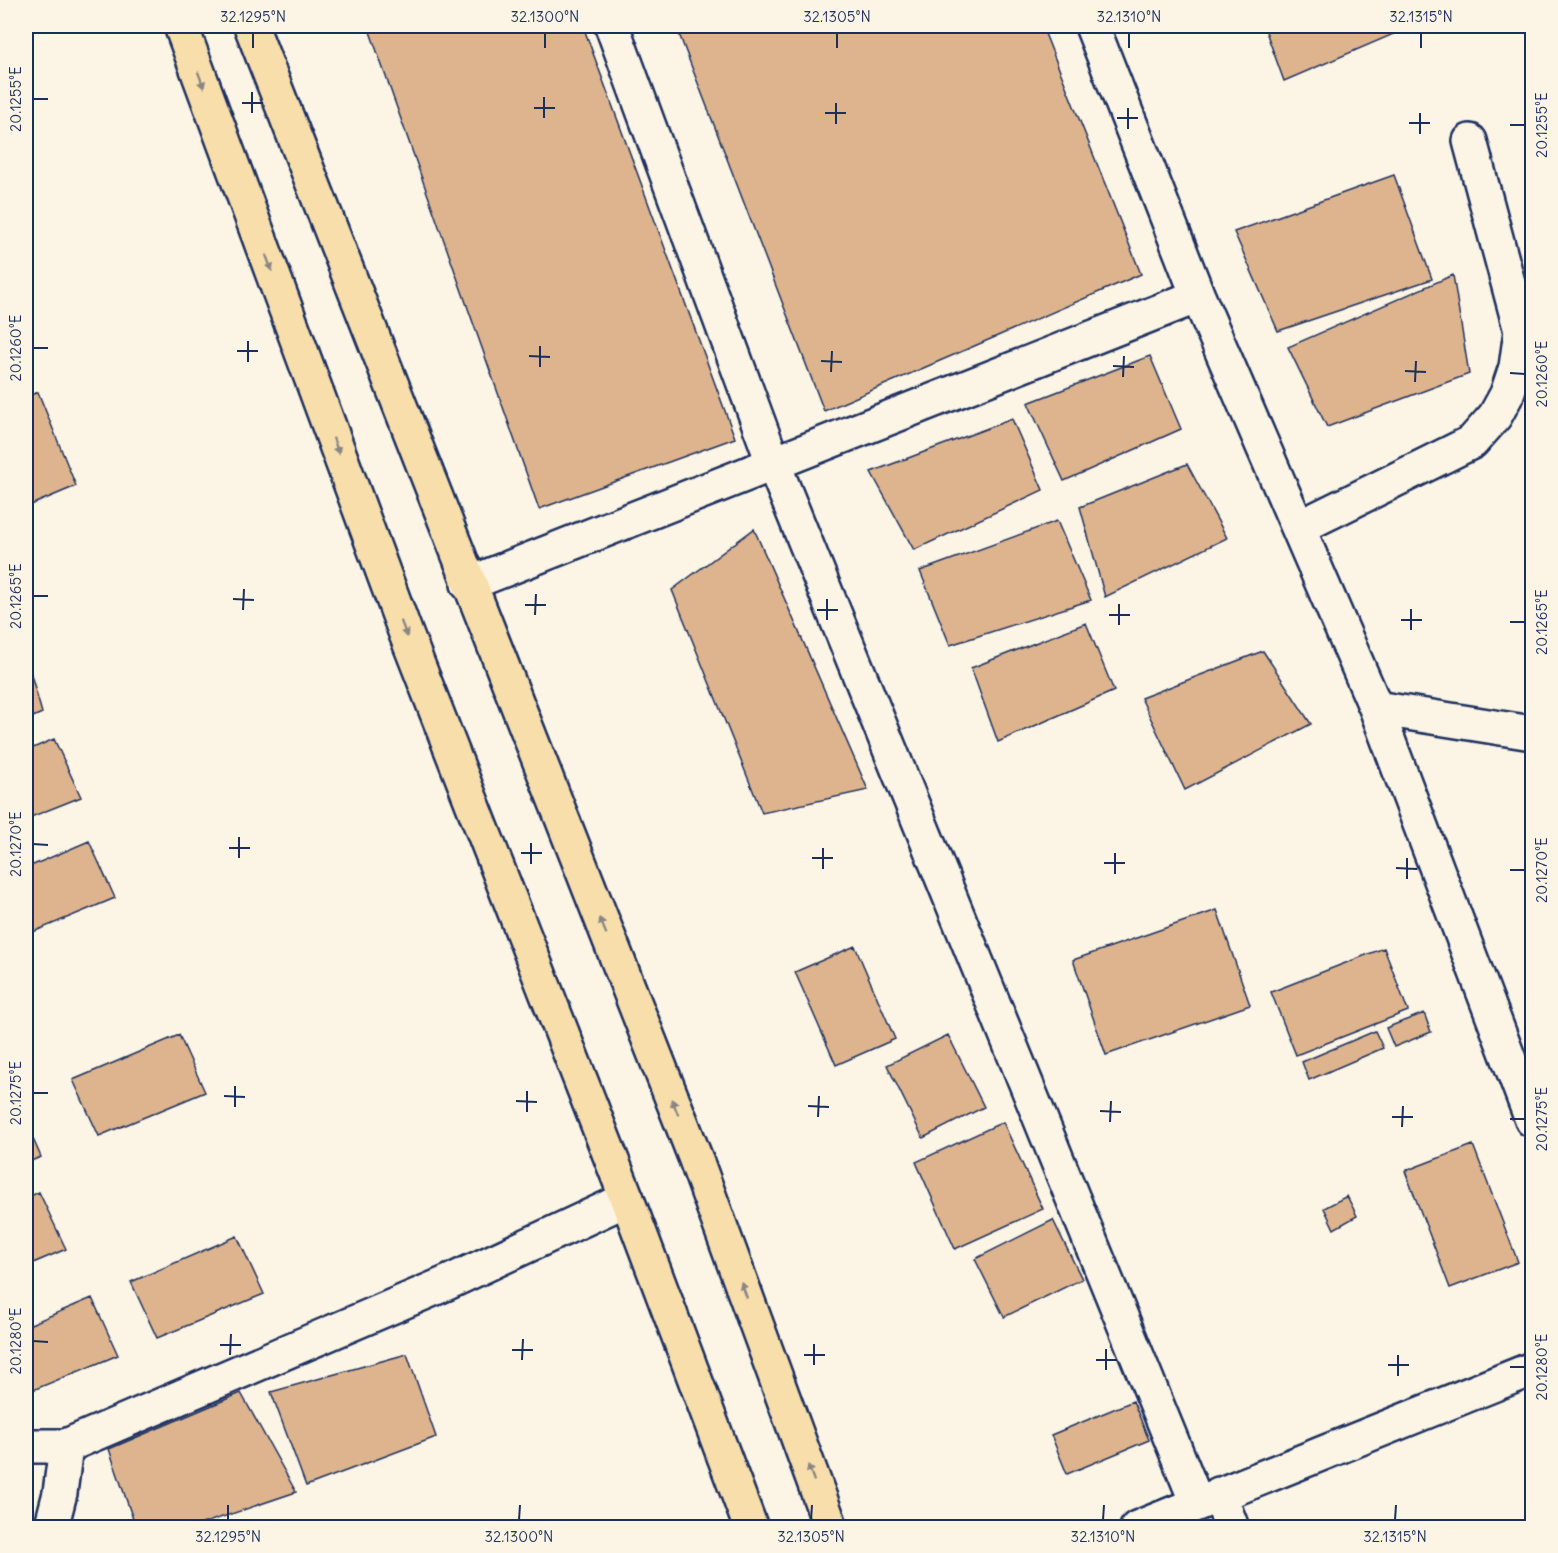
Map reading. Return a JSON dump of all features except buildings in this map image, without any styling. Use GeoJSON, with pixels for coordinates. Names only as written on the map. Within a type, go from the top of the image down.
{"type":"FeatureCollection","features":[{"type":"Feature","properties":{"kind":"main road"},"geometry":{"type":"LineString","coordinates":[[181,26],[406,634],[627,1198],[751,1527]]}},
{"type":"Feature","properties":{"kind":"main road"},"geometry":{"type":"LineString","coordinates":[[251,26],[694,1156],[831,1527]]}},
{"type":"Feature","properties":{"kind":"street"},"geometry":{"type":"LineString","coordinates":[[612,26],[774,465],[1208,1498],[1232,1527]]}},
{"type":"Feature","properties":{"kind":"street"},"geometry":{"type":"LineString","coordinates":[[1092,26],[1198,296],[1300,527],[1376,708],[1526,1084],[1533,1120]]}},
{"type":"Feature","properties":{"kind":"street"},"geometry":{"type":"LineString","coordinates":[[1300,527],[1472,442],[1495,416],[1507,394],[1516,367],[1521,331],[1470,141]]}},
{"type":"Feature","properties":{"kind":"street"},"geometry":{"type":"LineString","coordinates":[[468,584],[1198,296]]}},
{"type":"Feature","properties":{"kind":"street"},"geometry":{"type":"LineString","coordinates":[[1376,708],[1533,734]]}},
{"type":"Feature","properties":{"kind":"street"},"geometry":{"type":"LineString","coordinates":[[26,1446],[66,1446],[447,1283],[627,1198]]}},
{"type":"Feature","properties":{"kind":"street"},"geometry":{"type":"LineString","coordinates":[[1137,1527],[1533,1369]]}},
{"type":"Feature","properties":{"kind":"street"},"geometry":{"type":"LineString","coordinates":[[51,1527],[60,1493],[66,1446]]}}]}
